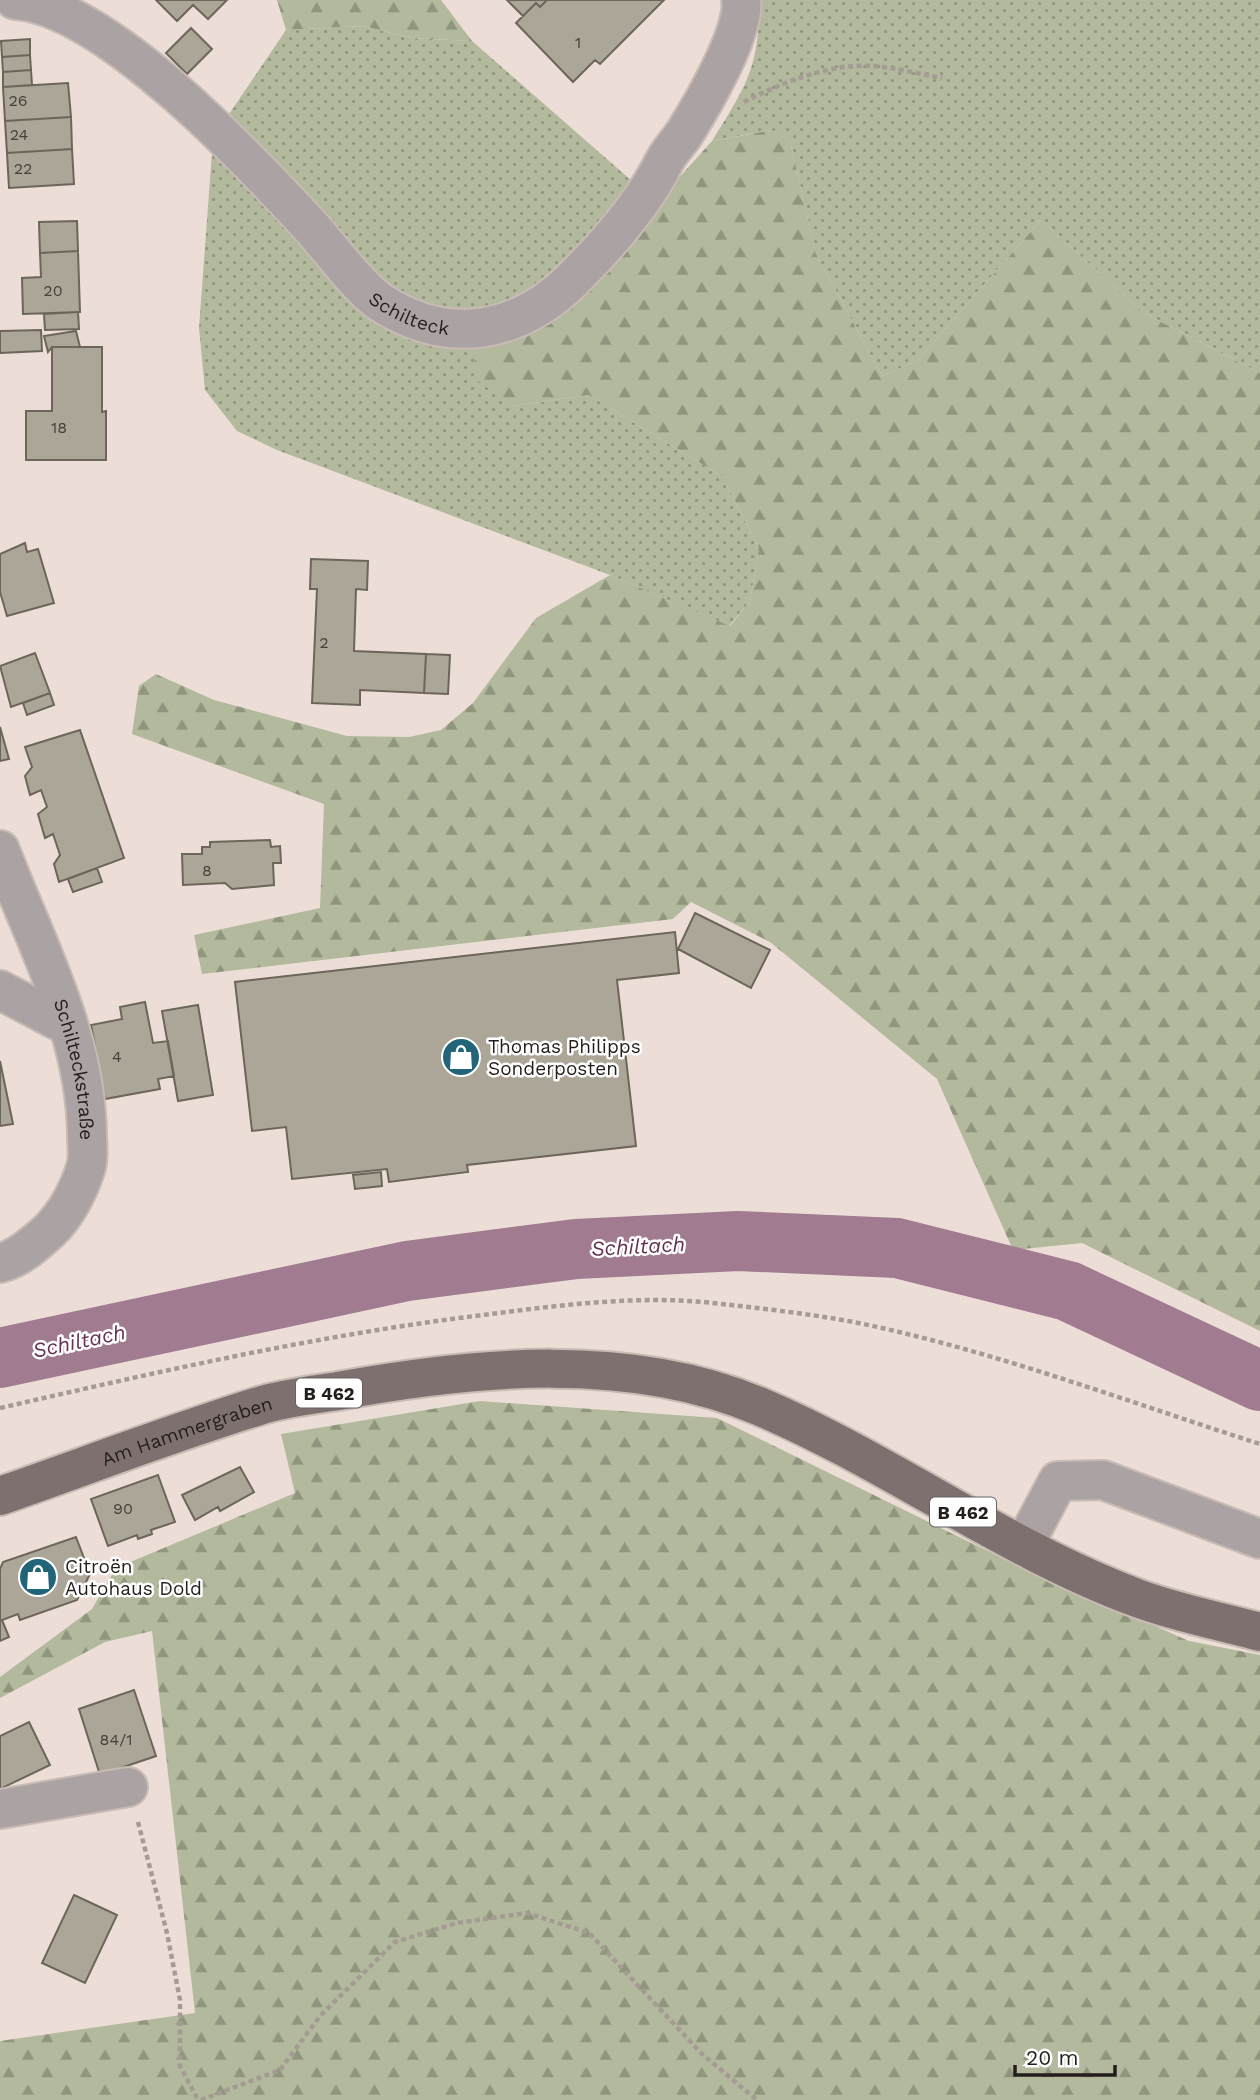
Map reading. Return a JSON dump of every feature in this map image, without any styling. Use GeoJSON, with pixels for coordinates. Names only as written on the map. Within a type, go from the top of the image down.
{"type":"FeatureCollection","features":[{"type":"Feature","properties":{"kind":"main road","name":"Am Hammergraben"},"geometry":{"type":"LineString","coordinates":[[0,1496],[263,1404],[385,1382],[486,1371],[580,1371],[672,1379],[719,1391],[819,1433],[1024,1545]]}},
{"type":"Feature","properties":{"kind":"main road","name":"B 462"},"geometry":{"type":"LineString","coordinates":[[1024,1545],[1138,1598],[1260,1632]]}},
{"type":"Feature","properties":{"kind":"street","name":"Schilteck"},"geometry":{"type":"LineString","coordinates":[[15,0],[32,1],[79,23],[157,74],[289,204],[379,301],[430,326],[481,329],[516,320],[552,300],[599,253],[653,185],[666,157],[683,135],[723,66],[743,10],[741,0]]}},
{"type":"Feature","properties":{"kind":"street","name":"Schilteckstraße"},"geometry":{"type":"LineString","coordinates":[[0,850],[45,952],[87,1100],[87,1165],[58,1222],[39,1240],[8,1261],[0,1263]]}},
{"type":"Feature","properties":{"kind":"street"},"geometry":{"type":"LineString","coordinates":[[0,990],[68,1026]]}},
{"type":"Feature","properties":{"kind":"street"},"geometry":{"type":"LineString","coordinates":[[1024,1545],[1058,1481],[1103,1480],[1260,1539]]}},
{"type":"Feature","properties":{"kind":"street"},"geometry":{"type":"LineString","coordinates":[[0,1809],[128,1787]]}},
{"type":"Feature","properties":{"kind":"path"},"geometry":{"type":"LineString","coordinates":[[738,106],[771,88],[825,72],[871,66],[942,78]]}},
{"type":"Feature","properties":{"kind":"path"},"geometry":{"type":"LineString","coordinates":[[128,1787],[170,1946],[180,2000],[180,2066],[200,2100],[280,2070],[320,2016],[395,1942],[457,1923],[527,1913],[590,1933],[702,2054],[757,2100]]}},
{"type":"Feature","properties":{"kind":"green space"},"geometry":{"type":"Polygon","coordinates":[[[277,0],[441,0],[472,41],[412,38],[363,26],[286,30],[277,0]]]}},
{"type":"Feature","properties":{"kind":"green space"},"geometry":{"type":"Polygon","coordinates":[[[759,0],[1260,0],[1260,373],[1144,313],[1041,220],[917,361],[882,376],[816,254],[790,141],[771,130],[712,141],[742,90],[754,60],[759,0]]]}},
{"type":"Feature","properties":{"kind":"green space"},"geometry":{"type":"Polygon","coordinates":[[[363,26],[412,38],[472,41],[640,188],[531,301],[449,317],[395,299],[221,126],[286,30],[363,26]]]}},
{"type":"Feature","properties":{"kind":"green space"},"geometry":{"type":"Polygon","coordinates":[[[772,130],[790,141],[816,254],[882,376],[917,361],[1041,220],[1144,313],[1260,373],[1260,1331],[1082,1243],[1013,1250],[937,1079],[770,942],[691,902],[673,919],[202,974],[194,935],[320,908],[324,804],[132,734],[139,686],[156,674],[214,700],[347,736],[409,737],[441,730],[473,703],[536,618],[610,575],[730,626],[750,601],[759,549],[723,477],[589,395],[512,406],[477,380],[473,342],[638,223],[712,141],[772,130]]]}},
{"type":"Feature","properties":{"kind":"green space"},"geometry":{"type":"Polygon","coordinates":[[[213,139],[358,295],[473,342],[512,406],[589,395],[723,477],[759,549],[750,601],[729,626],[610,575],[277,450],[237,431],[205,390],[199,328],[213,139]]]}},
{"type":"Feature","properties":{"kind":"green space"},"geometry":{"type":"Polygon","coordinates":[[[480,1401],[717,1418],[1008,1561],[1189,1641],[1260,1655],[1260,2100],[0,2100],[0,2041],[195,2013],[152,1631],[105,1642],[0,1698],[0,1677],[92,1609],[116,1568],[295,1493],[281,1434],[480,1401]]]}},
{"type":"Feature","properties":{"kind":"building"},"geometry":{"type":"Polygon","coordinates":[[[156,0],[227,0],[208,19],[193,5],[177,21],[156,0]]]}},
{"type":"Feature","properties":{"kind":"building"},"geometry":{"type":"Polygon","coordinates":[[[507,0],[547,0],[540,7],[536,3],[523,16],[507,0]]]}},
{"type":"Feature","properties":{"kind":"building"},"geometry":{"type":"Polygon","coordinates":[[[547,0],[664,0],[600,64],[595,60],[573,82],[516,23],[536,3],[540,7],[547,0]]]}},
{"type":"Feature","properties":{"kind":"building"},"geometry":{"type":"Polygon","coordinates":[[[191,28],[212,49],[187,74],[166,53],[191,28]]]}},
{"type":"Feature","properties":{"kind":"building"},"geometry":{"type":"Polygon","coordinates":[[[30,39],[30,55],[2,57],[1,41],[30,39]]]}},
{"type":"Feature","properties":{"kind":"building"},"geometry":{"type":"Polygon","coordinates":[[[30,55],[31,70],[3,72],[2,57],[30,55]]]}},
{"type":"Feature","properties":{"kind":"building"},"geometry":{"type":"Polygon","coordinates":[[[31,70],[32,85],[3,87],[3,72],[31,70]]]}},
{"type":"Feature","properties":{"kind":"building"},"geometry":{"type":"Polygon","coordinates":[[[68,83],[71,117],[5,121],[3,87],[68,83]]]}},
{"type":"Feature","properties":{"kind":"building"},"geometry":{"type":"Polygon","coordinates":[[[71,117],[72,149],[7,153],[5,121],[71,117]]]}},
{"type":"Feature","properties":{"kind":"building"},"geometry":{"type":"Polygon","coordinates":[[[72,149],[74,184],[9,188],[7,153],[72,149]]]}},
{"type":"Feature","properties":{"kind":"building"},"geometry":{"type":"Polygon","coordinates":[[[77,221],[78,251],[40,253],[39,222],[77,221]]]}},
{"type":"Feature","properties":{"kind":"building"},"geometry":{"type":"Polygon","coordinates":[[[78,251],[80,312],[23,314],[22,278],[41,277],[40,253],[78,251]]]}},
{"type":"Feature","properties":{"kind":"building"},"geometry":{"type":"Polygon","coordinates":[[[78,312],[79,329],[45,330],[44,314],[78,312]]]}},
{"type":"Feature","properties":{"kind":"building"},"geometry":{"type":"Polygon","coordinates":[[[41,330],[42,351],[0,353],[0,331],[41,330]]]}},
{"type":"Feature","properties":{"kind":"building"},"geometry":{"type":"Polygon","coordinates":[[[76,331],[80,347],[52,347],[48,352],[44,336],[76,331]]]}},
{"type":"Feature","properties":{"kind":"building"},"geometry":{"type":"Polygon","coordinates":[[[52,347],[102,347],[102,412],[106,411],[106,460],[26,460],[26,411],[52,411],[52,347]]]}},
{"type":"Feature","properties":{"kind":"building"},"geometry":{"type":"Polygon","coordinates":[[[25,543],[27,552],[38,549],[54,603],[7,616],[0,592],[0,554],[25,543]]]}},
{"type":"Feature","properties":{"kind":"building"},"geometry":{"type":"Polygon","coordinates":[[[311,559],[368,561],[367,590],[356,589],[354,651],[426,654],[424,693],[360,690],[360,705],[312,703],[317,589],[310,589],[311,559]]]}},
{"type":"Feature","properties":{"kind":"building"},"geometry":{"type":"Polygon","coordinates":[[[35,653],[50,693],[11,707],[0,666],[35,653]]]}},
{"type":"Feature","properties":{"kind":"building"},"geometry":{"type":"Polygon","coordinates":[[[426,654],[450,655],[448,694],[424,693],[426,654]]]}},
{"type":"Feature","properties":{"kind":"building"},"geometry":{"type":"Polygon","coordinates":[[[50,693],[54,705],[27,715],[23,703],[50,693]]]}},
{"type":"Feature","properties":{"kind":"building"},"geometry":{"type":"Polygon","coordinates":[[[0,727],[9,759],[0,761],[0,727]]]}},
{"type":"Feature","properties":{"kind":"building"},"geometry":{"type":"Polygon","coordinates":[[[80,730],[124,858],[59,882],[54,864],[60,855],[53,834],[45,838],[38,814],[47,807],[41,790],[30,795],[25,776],[32,767],[25,747],[80,730]]]}},
{"type":"Feature","properties":{"kind":"building"},"geometry":{"type":"Polygon","coordinates":[[[270,840],[271,847],[280,846],[281,863],[273,863],[274,885],[232,889],[225,883],[183,885],[182,854],[202,854],[202,847],[210,847],[210,842],[270,840]]]}},
{"type":"Feature","properties":{"kind":"building"},"geometry":{"type":"Polygon","coordinates":[[[97,868],[102,882],[73,892],[68,879],[97,868]]]}},
{"type":"Feature","properties":{"kind":"building"},"geometry":{"type":"Polygon","coordinates":[[[695,913],[770,950],[751,988],[678,949],[695,913]]]}},
{"type":"Feature","properties":{"kind":"building"},"geometry":{"type":"Polygon","coordinates":[[[675,932],[679,973],[617,980],[636,1146],[467,1165],[468,1172],[389,1182],[387,1169],[292,1179],[286,1127],[252,1131],[235,982],[675,932]]]}},
{"type":"Feature","properties":{"kind":"building"},"geometry":{"type":"Polygon","coordinates":[[[145,1002],[153,1043],[168,1041],[174,1076],[158,1079],[160,1089],[105,1099],[91,1025],[122,1019],[120,1007],[145,1002]]]}},
{"type":"Feature","properties":{"kind":"building"},"geometry":{"type":"Polygon","coordinates":[[[198,1005],[213,1095],[178,1101],[162,1011],[198,1005]]]}},
{"type":"Feature","properties":{"kind":"building"},"geometry":{"type":"Polygon","coordinates":[[[0,1061],[13,1124],[0,1126],[0,1061]]]}},
{"type":"Feature","properties":{"kind":"building"},"geometry":{"type":"Polygon","coordinates":[[[381,1172],[382,1186],[355,1189],[353,1175],[381,1172]]]}},
{"type":"Feature","properties":{"kind":"building"},"geometry":{"type":"Polygon","coordinates":[[[240,1467],[254,1492],[220,1511],[218,1507],[195,1520],[182,1495],[240,1467]]]}},
{"type":"Feature","properties":{"kind":"building"},"geometry":{"type":"Polygon","coordinates":[[[158,1475],[175,1522],[151,1530],[152,1534],[138,1539],[137,1535],[108,1546],[91,1499],[158,1475]]]}},
{"type":"Feature","properties":{"kind":"building"},"geometry":{"type":"Polygon","coordinates":[[[76,1537],[90,1574],[77,1600],[20,1620],[18,1614],[2,1620],[9,1637],[0,1641],[0,1569],[3,1562],[76,1537]]]}},
{"type":"Feature","properties":{"kind":"building"},"geometry":{"type":"Polygon","coordinates":[[[134,1690],[156,1756],[100,1775],[79,1709],[134,1690]]]}},
{"type":"Feature","properties":{"kind":"building"},"geometry":{"type":"Polygon","coordinates":[[[29,1722],[50,1765],[0,1789],[0,1736],[29,1722]]]}},
{"type":"Feature","properties":{"kind":"building"},"geometry":{"type":"Polygon","coordinates":[[[74,1895],[117,1915],[85,1983],[42,1963],[74,1895]]]}},
{"type":"Feature","properties":{"kind":"waterway","name":"Schiltach"},"geometry":{"type":"LineString","coordinates":[[0,1358],[407,1271],[576,1249],[738,1241],[897,1248],[1068,1291],[1260,1381]]}},
{"type":"Feature","properties":{"kind":"place","name":"Thomas Philipps Sonderposten"},"geometry":{"type":"Point","coordinates":[461,1057]}},
{"type":"Feature","properties":{"kind":"place","name":"Citroën Autohaus Dold"},"geometry":{"type":"Point","coordinates":[38,1577]}}]}
